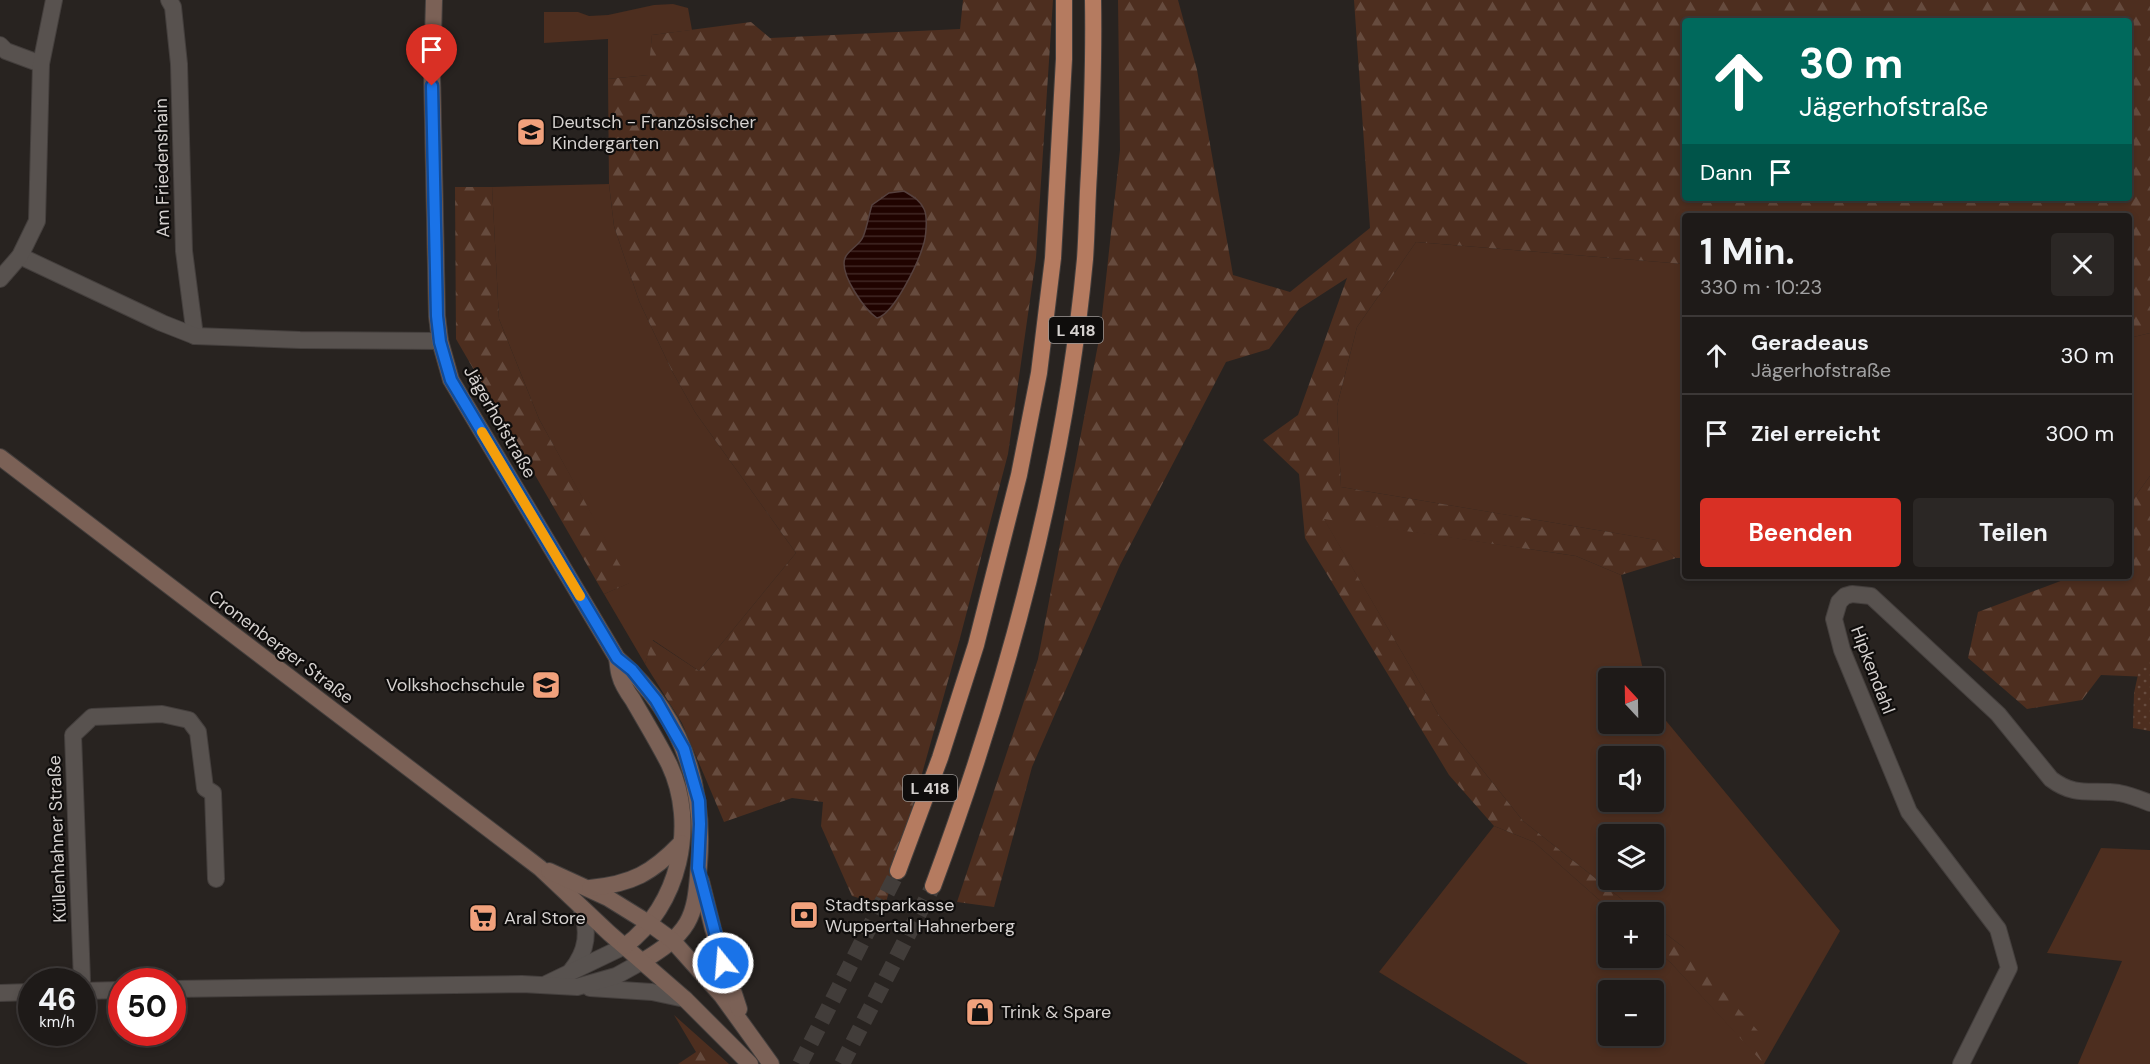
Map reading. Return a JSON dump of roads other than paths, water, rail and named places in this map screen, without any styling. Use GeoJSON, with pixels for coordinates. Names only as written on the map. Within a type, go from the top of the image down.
{"type":"FeatureCollection","features":[{"type":"Feature","properties":{"kind":"highway","name":"L 418"},"geometry":{"type":"LineString","coordinates":[[898,871],[912,839],[940,758],[976,645],[1019,475],[1039,373],[1053,258],[1064,59],[1064,0]]}},
{"type":"Feature","properties":{"kind":"highway","name":"L 418"},"geometry":{"type":"LineString","coordinates":[[933,886],[959,814],[1010,655],[1034,561],[1067,392],[1085,259],[1094,60],[1094,0]]}},
{"type":"Feature","properties":{"kind":"main road","name":"Jägerhofstraße"},"geometry":{"type":"LineString","coordinates":[[434,0],[432,82],[434,221],[440,342],[451,380],[617,658],[632,670],[656,700],[684,749],[699,801],[698,868],[696,896],[692,912],[687,923],[672,940]]}},
{"type":"Feature","properties":{"kind":"main road","name":"Cronenberger Straße"},"geometry":{"type":"LineString","coordinates":[[0,457],[540,868],[609,933],[685,999],[750,1064]]}},
{"type":"Feature","properties":{"kind":"main road","name":"Jägerhofstraße"},"geometry":{"type":"LineString","coordinates":[[617,658],[620,678],[669,765],[682,808],[681,843],[677,867],[668,894],[650,924],[625,946]]}},
{"type":"Feature","properties":{"kind":"main road"},"geometry":{"type":"LineString","coordinates":[[590,888],[638,878],[655,867],[681,843]]}},
{"type":"Feature","properties":{"kind":"main road","name":"Cronenberger Straße"},"geometry":{"type":"LineString","coordinates":[[540,868],[590,888],[629,910],[672,940],[746,1026]]}},
{"type":"Feature","properties":{"kind":"main road"},"geometry":{"type":"LineString","coordinates":[[698,868],[717,940],[746,1026],[771,1064]]}},
{"type":"Feature","properties":{"kind":"main road"},"geometry":{"type":"LineString","coordinates":[[643,962],[672,940]]}},
{"type":"Feature","properties":{"kind":"street"},"geometry":{"type":"LineString","coordinates":[[0,279],[20,256],[37,221],[41,64],[54,0]]}},
{"type":"Feature","properties":{"kind":"street","name":"Am Friedenshain"},"geometry":{"type":"LineString","coordinates":[[169,0],[174,7],[179,64],[184,251],[195,336]]}},
{"type":"Feature","properties":{"kind":"street"},"geometry":{"type":"LineString","coordinates":[[0,45],[6,51],[41,64]]}},
{"type":"Feature","properties":{"kind":"street"},"geometry":{"type":"LineString","coordinates":[[20,256],[162,323],[195,336],[440,342]]}},
{"type":"Feature","properties":{"kind":"street","name":"Hipkendahl"},"geometry":{"type":"LineString","coordinates":[[1961,1064],[2009,968],[1998,929],[1910,812],[1842,650],[1834,619],[1839,602],[1852,594],[1871,596],[1998,714],[2051,779],[2060,786],[2081,793],[2118,793],[2150,803]]}},
{"type":"Feature","properties":{"kind":"street","name":"Küllenhahner Straße"},"geometry":{"type":"LineString","coordinates":[[82,968],[73,735],[92,717],[162,714],[189,720],[198,732],[205,788],[213,793],[216,879]]}},
{"type":"Feature","properties":{"kind":"street"},"geometry":{"type":"LineString","coordinates":[[571,971],[578,963],[586,943],[587,931],[581,907]]}},
{"type":"Feature","properties":{"kind":"street"},"geometry":{"type":"LineString","coordinates":[[545,985],[625,946]]}},
{"type":"Feature","properties":{"kind":"street"},"geometry":{"type":"LineString","coordinates":[[577,987],[598,982],[643,962]]}},
{"type":"Feature","properties":{"kind":"street"},"geometry":{"type":"LineString","coordinates":[[186,989],[545,985],[652,992],[685,999]]}},
{"type":"Feature","properties":{"kind":"street"},"geometry":{"type":"LineString","coordinates":[[0,993],[18,992]]}},
{"type":"Feature","properties":{"kind":"tunnel"},"geometry":{"type":"LineString","coordinates":[[800,1064],[898,871]]}},
{"type":"Feature","properties":{"kind":"tunnel"},"geometry":{"type":"LineString","coordinates":[[842,1064],[933,886]]}},
{"type":"Feature","properties":{"kind":"place","name":"Deutsch - Französischer Kindergarten"},"geometry":{"type":"Point","coordinates":[531,132]}},
{"type":"Feature","properties":{"kind":"place","name":"Volkshochschule"},"geometry":{"type":"Point","coordinates":[546,685]}},
{"type":"Feature","properties":{"kind":"place","name":"Stadtsparkasse Wuppertal Hahnerberg"},"geometry":{"type":"Point","coordinates":[804,915]}},
{"type":"Feature","properties":{"kind":"place","name":"Aral Store"},"geometry":{"type":"Point","coordinates":[483,918]}},
{"type":"Feature","properties":{"kind":"place","name":"Trink & Spare"},"geometry":{"type":"Point","coordinates":[980,1012]}}]}
